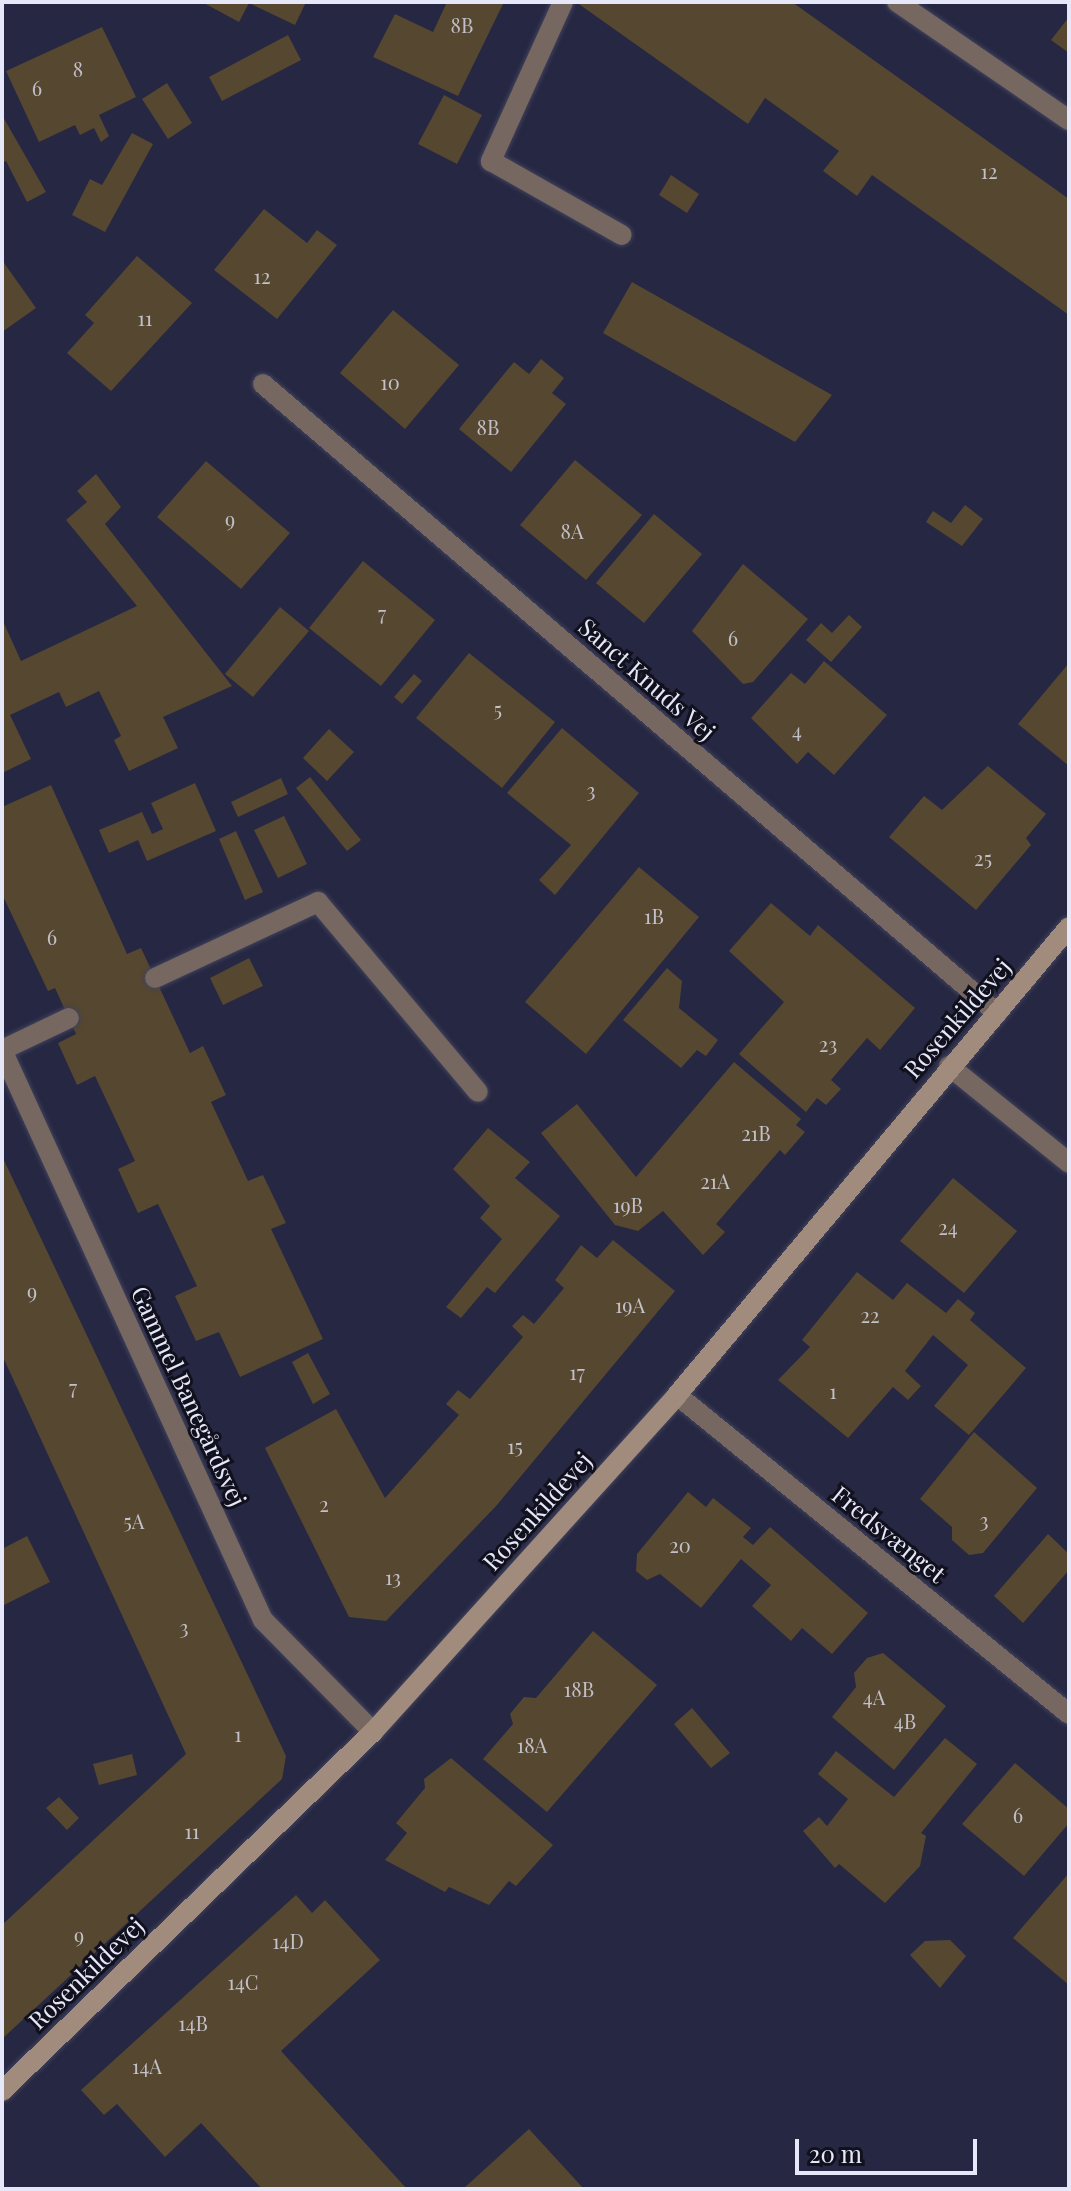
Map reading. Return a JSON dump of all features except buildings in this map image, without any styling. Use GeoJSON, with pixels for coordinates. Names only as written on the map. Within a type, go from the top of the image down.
{"type":"FeatureCollection","features":[{"type":"Feature","properties":{"kind":"street"},"geometry":{"type":"LineString","coordinates":[[563,2],[491,161],[622,235]]}},
{"type":"Feature","properties":{"kind":"street"},"geometry":{"type":"LineString","coordinates":[[897,2],[1069,120]]}},
{"type":"Feature","properties":{"kind":"street","name":"Sanct Knuds Vej"},"geometry":{"type":"LineString","coordinates":[[263,384],[997,1013]]}},
{"type":"Feature","properties":{"kind":"street"},"geometry":{"type":"LineString","coordinates":[[155,978],[318,902],[478,1092]]}},
{"type":"Feature","properties":{"kind":"street","name":"Rosenkildevej"},"geometry":{"type":"LineString","coordinates":[[2,2091],[373,1732],[677,1395],[949,1066],[1069,927]]}},
{"type":"Feature","properties":{"kind":"street"},"geometry":{"type":"LineString","coordinates":[[2,1050],[69,1018]]}},
{"type":"Feature","properties":{"kind":"street","name":"Gammel Banegårdsvej"},"geometry":{"type":"LineString","coordinates":[[2,1050],[263,1620],[373,1732]]}},
{"type":"Feature","properties":{"kind":"street"},"geometry":{"type":"LineString","coordinates":[[949,1066],[1069,1163]]}},
{"type":"Feature","properties":{"kind":"street","name":"Fredsvænget"},"geometry":{"type":"LineString","coordinates":[[677,1395],[1069,1714]]}}]}
